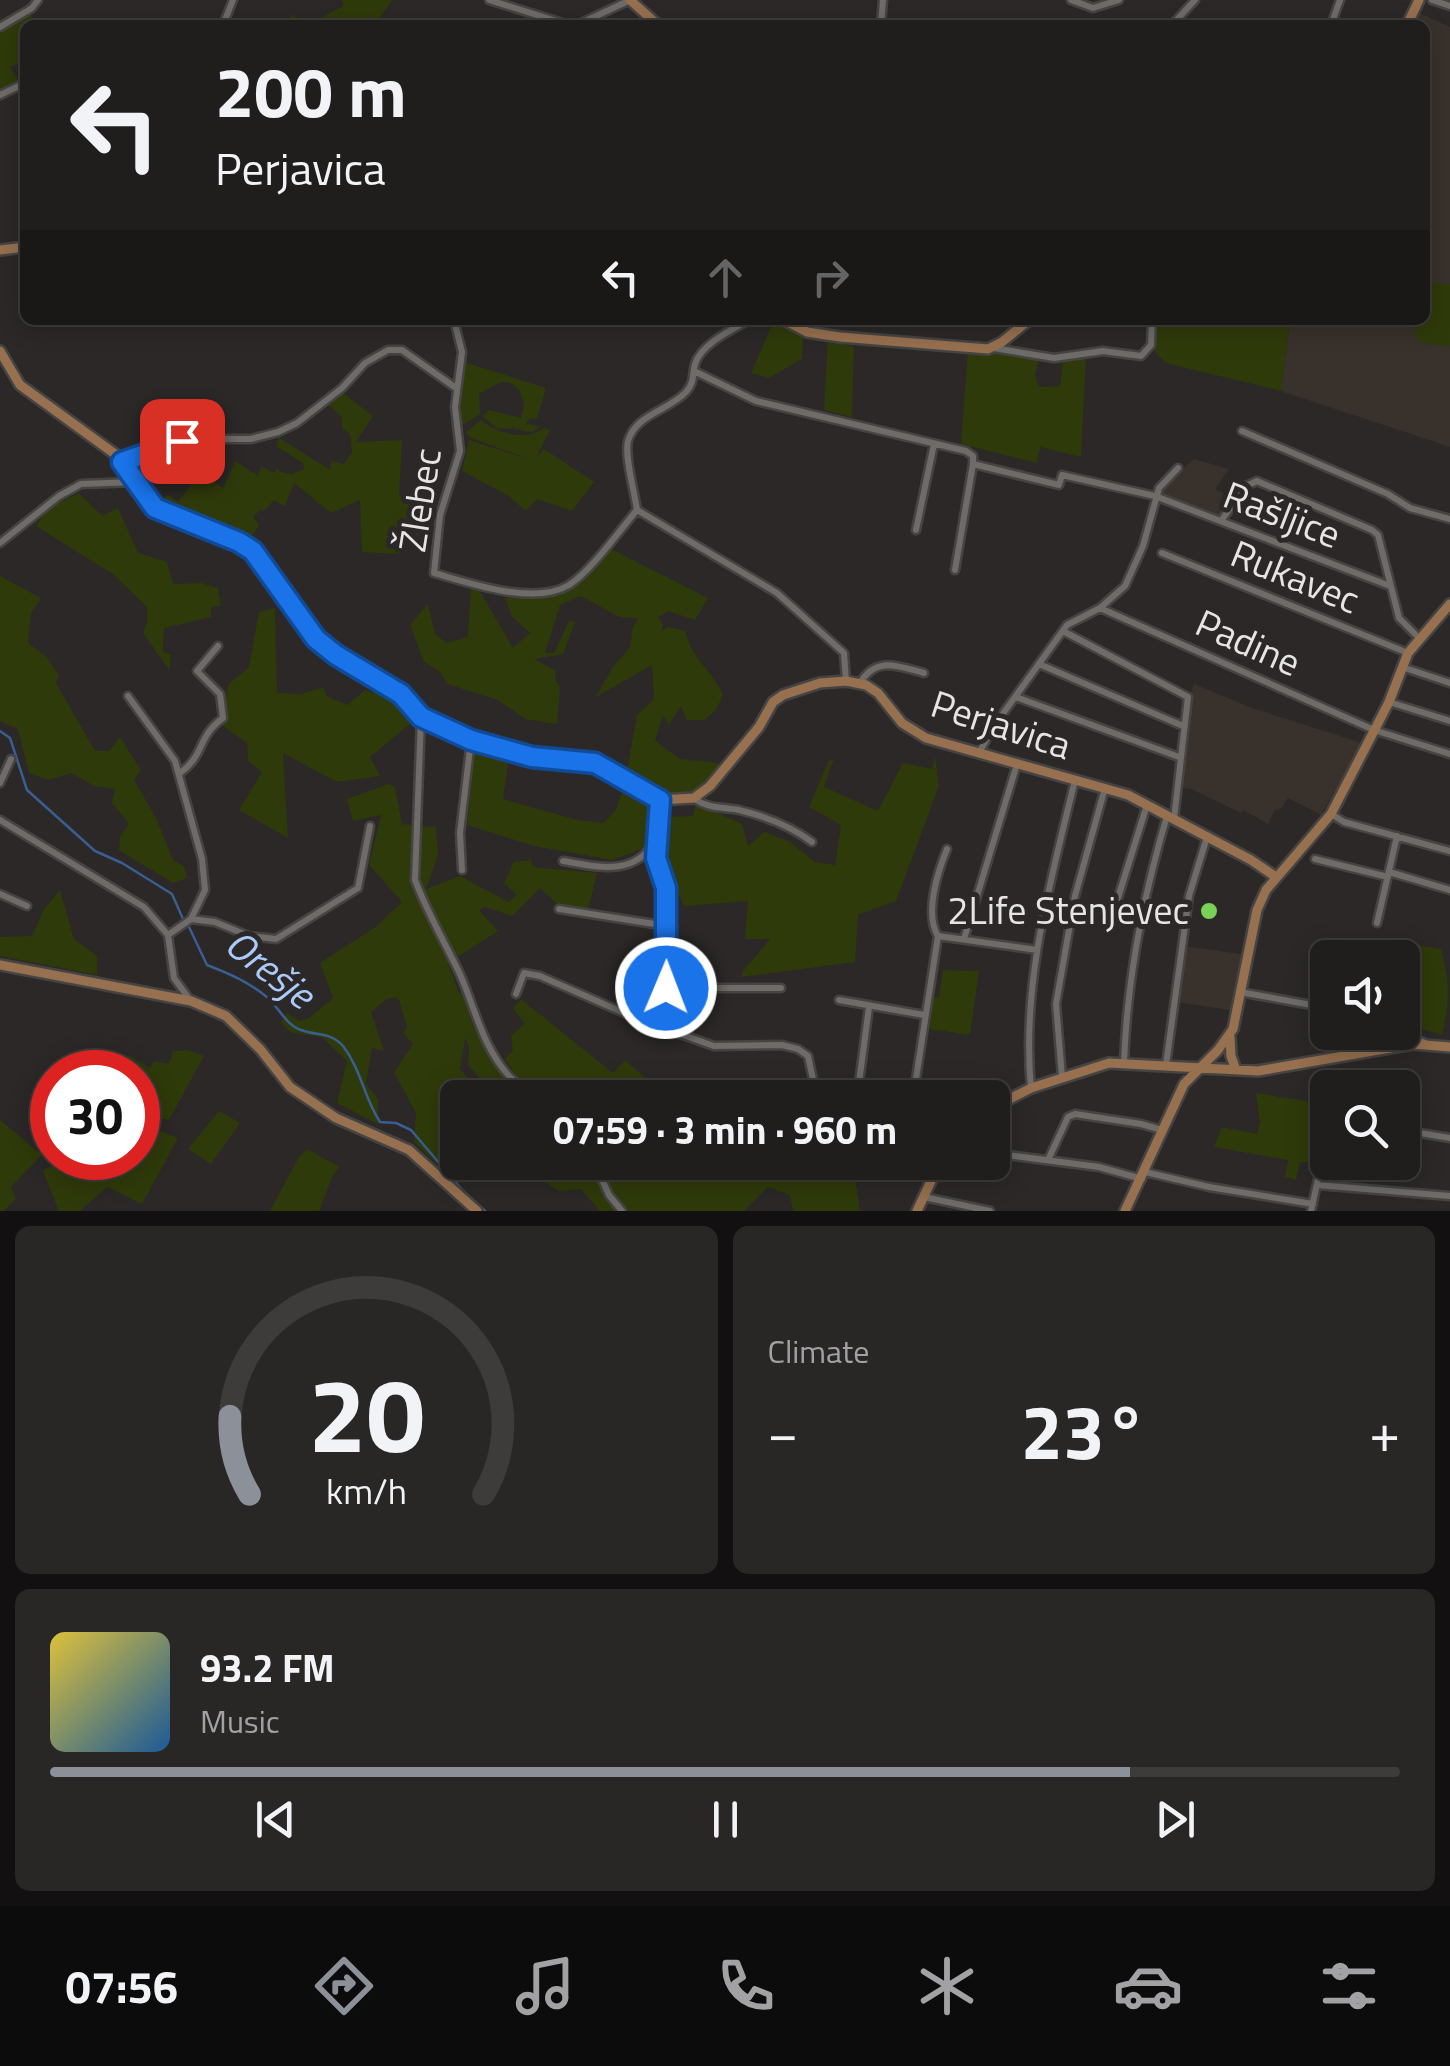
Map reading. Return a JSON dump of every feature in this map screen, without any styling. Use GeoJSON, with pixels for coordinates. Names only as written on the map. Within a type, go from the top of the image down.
{"type":"FeatureCollection","features":[{"type":"Feature","properties":{"kind":"street"},"geometry":{"type":"LineString","coordinates":[[0,27],[32,8],[38,0]]}},
{"type":"Feature","properties":{"kind":"street"},"geometry":{"type":"LineString","coordinates":[[489,0],[559,20]]}},
{"type":"Feature","properties":{"kind":"street"},"geometry":{"type":"LineString","coordinates":[[1070,0],[1094,8],[1119,0]]}},
{"type":"Feature","properties":{"kind":"street"},"geometry":{"type":"LineString","coordinates":[[1177,20],[1195,0]]}},
{"type":"Feature","properties":{"kind":"street"},"geometry":{"type":"LineString","coordinates":[[1432,0],[1450,6]]}},
{"type":"Feature","properties":{"kind":"street"},"geometry":{"type":"LineString","coordinates":[[585,20],[629,1],[652,20]]}},
{"type":"Feature","properties":{"kind":"street","name":"Žlebec"},"geometry":{"type":"LineString","coordinates":[[455,325],[462,352],[456,388],[459,456],[440,515],[434,572],[512,594],[564,588],[637,510]]}},
{"type":"Feature","properties":{"kind":"street"},"geometry":{"type":"LineString","coordinates":[[741,325],[708,346],[696,364],[688,390],[639,423],[628,439],[637,510],[790,603],[844,653],[846,681]]}},
{"type":"Feature","properties":{"kind":"street"},"geometry":{"type":"LineString","coordinates":[[794,325],[807,332],[840,337],[994,348],[1054,358],[1103,351],[1141,356],[1151,345],[1152,325]]}},
{"type":"Feature","properties":{"kind":"street"},"geometry":{"type":"LineString","coordinates":[[994,348],[1023,325]]}},
{"type":"Feature","properties":{"kind":"street"},"geometry":{"type":"LineString","coordinates":[[122,462],[191,439],[251,439],[285,430],[342,388],[365,363],[392,348],[402,350],[456,388]]}},
{"type":"Feature","properties":{"kind":"street"},"geometry":{"type":"LineString","coordinates":[[0,352],[20,385],[122,462],[155,508],[253,551],[316,639],[401,694],[421,717],[471,740],[532,757],[595,763],[660,800],[694,798],[710,786],[760,727],[773,702],[783,695],[820,683],[860,683],[867,672],[886,663],[924,673]]}},
{"type":"Feature","properties":{"kind":"street"},"geometry":{"type":"LineString","coordinates":[[696,372],[756,401],[934,444],[916,530]]}},
{"type":"Feature","properties":{"kind":"street"},"geometry":{"type":"LineString","coordinates":[[1242,432],[1388,494],[1410,508],[1450,520]]}},
{"type":"Feature","properties":{"kind":"street","name":"Rašljice"},"geometry":{"type":"LineString","coordinates":[[934,444],[969,452],[974,464],[1059,485],[1062,475],[1155,496],[1390,586]]}},
{"type":"Feature","properties":{"kind":"street"},"geometry":{"type":"LineString","coordinates":[[955,570],[974,464]]}},
{"type":"Feature","properties":{"kind":"street"},"geometry":{"type":"LineString","coordinates":[[980,751],[1068,625],[1100,608],[1132,576],[1155,496],[1165,479],[1178,468]]}},
{"type":"Feature","properties":{"kind":"street"},"geometry":{"type":"LineString","coordinates":[[1221,521],[1249,482],[1257,481],[1372,530],[1378,535],[1401,623],[1418,638]]}},
{"type":"Feature","properties":{"kind":"street"},"geometry":{"type":"LineString","coordinates":[[0,542],[59,496],[81,484],[136,482]]}},
{"type":"Feature","properties":{"kind":"street","name":"Rukavec"},"geometry":{"type":"LineString","coordinates":[[1162,553],[1408,652]]}},
{"type":"Feature","properties":{"kind":"street"},"geometry":{"type":"LineString","coordinates":[[1236,1070],[1230,1056],[1230,1034],[1258,910],[1276,877],[1330,814],[1388,702],[1408,652],[1450,604]]}},
{"type":"Feature","properties":{"kind":"street","name":"Padine"},"geometry":{"type":"LineString","coordinates":[[1100,608],[1374,730],[1450,754]]}},
{"type":"Feature","properties":{"kind":"street"},"geometry":{"type":"LineString","coordinates":[[1437,617],[1450,624]]}},
{"type":"Feature","properties":{"kind":"street"},"geometry":{"type":"LineString","coordinates":[[1063,631],[1188,697],[1171,817],[1153,865],[1131,967],[1124,1063]]}},
{"type":"Feature","properties":{"kind":"street"},"geometry":{"type":"LineString","coordinates":[[180,774],[195,762],[207,730],[223,718],[220,694],[197,671],[218,646]]}},
{"type":"Feature","properties":{"kind":"street"},"geometry":{"type":"LineString","coordinates":[[1038,664],[1183,726]]}},
{"type":"Feature","properties":{"kind":"street"},"geometry":{"type":"LineString","coordinates":[[1402,667],[1450,683]]}},
{"type":"Feature","properties":{"kind":"street","name":"Perjavica"},"geometry":{"type":"LineString","coordinates":[[860,683],[878,693],[902,723],[921,736],[1105,788],[1171,817],[1276,877]]}},
{"type":"Feature","properties":{"kind":"street"},"geometry":{"type":"LineString","coordinates":[[128,696],[175,761],[202,858],[205,890],[191,919],[168,935]]}},
{"type":"Feature","properties":{"kind":"street"},"geometry":{"type":"LineString","coordinates":[[1016,697],[1179,757]]}},
{"type":"Feature","properties":{"kind":"street"},"geometry":{"type":"LineString","coordinates":[[1388,702],[1450,721]]}},
{"type":"Feature","properties":{"kind":"street"},"geometry":{"type":"LineString","coordinates":[[421,717],[415,880],[422,902],[461,976],[476,1022],[514,1080]]}},
{"type":"Feature","properties":{"kind":"street"},"geometry":{"type":"LineString","coordinates":[[462,870],[460,833],[471,740]]}},
{"type":"Feature","properties":{"kind":"street"},"geometry":{"type":"LineString","coordinates":[[0,783],[11,760]]}},
{"type":"Feature","properties":{"kind":"street"},"geometry":{"type":"LineString","coordinates":[[964,939],[1017,762]]}},
{"type":"Feature","properties":{"kind":"street"},"geometry":{"type":"LineString","coordinates":[[1031,1088],[1029,1032],[1037,950],[1075,780]]}},
{"type":"Feature","properties":{"kind":"street"},"geometry":{"type":"LineString","coordinates":[[1062,1076],[1056,1004],[1075,896],[1105,788]]}},
{"type":"Feature","properties":{"kind":"street"},"geometry":{"type":"LineString","coordinates":[[694,798],[706,805],[772,820],[812,842]]}},
{"type":"Feature","properties":{"kind":"street"},"geometry":{"type":"LineString","coordinates":[[650,1022],[666,988],[666,888],[656,858],[660,800]]}},
{"type":"Feature","properties":{"kind":"street"},"geometry":{"type":"LineString","coordinates":[[1110,920],[1147,805]]}},
{"type":"Feature","properties":{"kind":"street"},"geometry":{"type":"LineString","coordinates":[[1330,814],[1344,822],[1450,851]]}},
{"type":"Feature","properties":{"kind":"street"},"geometry":{"type":"LineString","coordinates":[[0,820],[144,908],[168,935],[174,978],[190,1001]]}},
{"type":"Feature","properties":{"kind":"street"},"geometry":{"type":"LineString","coordinates":[[191,919],[215,922],[249,936],[276,939],[358,888],[370,826]]}},
{"type":"Feature","properties":{"kind":"street"},"geometry":{"type":"LineString","coordinates":[[1166,1065],[1189,896],[1207,836]]}},
{"type":"Feature","properties":{"kind":"street"},"geometry":{"type":"LineString","coordinates":[[1377,923],[1398,836]]}},
{"type":"Feature","properties":{"kind":"street"},"geometry":{"type":"LineString","coordinates":[[563,861],[608,869],[620,867],[636,862],[650,850],[657,837]]}},
{"type":"Feature","properties":{"kind":"street"},"geometry":{"type":"LineString","coordinates":[[915,1080],[938,936],[932,921],[939,870],[947,849]]}},
{"type":"Feature","properties":{"kind":"street"},"geometry":{"type":"LineString","coordinates":[[1314,859],[1450,890]]}},
{"type":"Feature","properties":{"kind":"street"},"geometry":{"type":"LineString","coordinates":[[1,896],[27,906]]}},
{"type":"Feature","properties":{"kind":"street"},"geometry":{"type":"LineString","coordinates":[[559,909],[667,926]]}},
{"type":"Feature","properties":{"kind":"street"},"geometry":{"type":"LineString","coordinates":[[938,936],[1037,950]]}},
{"type":"Feature","properties":{"kind":"street"},"geometry":{"type":"LineString","coordinates":[[0,965],[190,1001],[226,1016],[290,1086],[336,1118],[380,1134],[409,1150],[476,1211]]}},
{"type":"Feature","properties":{"kind":"street"},"geometry":{"type":"LineString","coordinates":[[516,994],[524,973],[540,976],[714,1046],[762,1044],[798,1049],[808,1056],[813,1080]]}},
{"type":"Feature","properties":{"kind":"street"},"geometry":{"type":"LineString","coordinates":[[666,988],[780,988]]}},
{"type":"Feature","properties":{"kind":"street"},"geometry":{"type":"LineString","coordinates":[[1240,992],[1310,1005]]}},
{"type":"Feature","properties":{"kind":"street"},"geometry":{"type":"LineString","coordinates":[[839,1000],[924,1015]]}},
{"type":"Feature","properties":{"kind":"street"},"geometry":{"type":"LineString","coordinates":[[859,1080],[869,1007]]}},
{"type":"Feature","properties":{"kind":"street"},"geometry":{"type":"LineString","coordinates":[[1125,1211],[1184,1084],[1230,1034]]}},
{"type":"Feature","properties":{"kind":"street"},"geometry":{"type":"LineString","coordinates":[[1420,1040],[1450,1047]]}},
{"type":"Feature","properties":{"kind":"street"},"geometry":{"type":"LineString","coordinates":[[1010,1099],[1062,1076],[1109,1064],[1279,1069],[1426,1043]]}},
{"type":"Feature","properties":{"kind":"street"},"geometry":{"type":"LineString","coordinates":[[1048,1160],[1070,1115],[1162,1130]]}},
{"type":"Feature","properties":{"kind":"street"},"geometry":{"type":"LineString","coordinates":[[1420,1133],[1450,1138]]}},
{"type":"Feature","properties":{"kind":"street"},"geometry":{"type":"LineString","coordinates":[[1010,1155],[1099,1167],[1312,1208],[1318,1180]]}},
{"type":"Feature","properties":{"kind":"street"},"geometry":{"type":"LineString","coordinates":[[602,1180],[622,1211]]}},
{"type":"Feature","properties":{"kind":"street"},"geometry":{"type":"LineString","coordinates":[[917,1211],[931,1180]]}},
{"type":"Feature","properties":{"kind":"street"},"geometry":{"type":"LineString","coordinates":[[1317,1185],[1450,1196]]}},
{"type":"Feature","properties":{"kind":"street"},"geometry":{"type":"LineString","coordinates":[[923,1197],[990,1211]]}},
{"type":"Feature","properties":{"kind":"shaded area"},"geometry":{"type":"Polygon","coordinates":[[[1420,13],[1450,27],[1450,447],[1281,391],[1289,325],[1430,325],[1430,20],[1416,20],[1420,13]]]}},
{"type":"Feature","properties":{"kind":"shaded area"},"geometry":{"type":"Polygon","coordinates":[[[1194,459],[1229,469],[1215,489],[1233,498],[1220,517],[1164,494],[1163,486],[1194,459]]]}},
{"type":"Feature","properties":{"kind":"shaded area"},"geometry":{"type":"Polygon","coordinates":[[[1194,684],[1252,708],[1362,743],[1321,815],[1288,798],[1268,824],[1243,810],[1241,813],[1181,788],[1194,684]]]}},
{"type":"Feature","properties":{"kind":"shaded area"},"geometry":{"type":"Polygon","coordinates":[[[1184,946],[1241,954],[1230,1010],[1176,1002],[1184,946]]]}},
{"type":"Feature","properties":{"kind":"green space"},"geometry":{"type":"Polygon","coordinates":[[[342,0],[392,0],[378,20],[317,20],[343,6],[342,0]]]}},
{"type":"Feature","properties":{"kind":"green space"},"geometry":{"type":"Polygon","coordinates":[[[30,12],[33,20],[20,20],[20,63],[10,67],[19,82],[0,93],[0,25],[30,12]]]}},
{"type":"Feature","properties":{"kind":"green space"},"geometry":{"type":"Polygon","coordinates":[[[1430,281],[1450,285],[1450,347],[1421,342],[1414,325],[1430,325],[1430,281]]]}},
{"type":"Feature","properties":{"kind":"green space"},"geometry":{"type":"Polygon","coordinates":[[[772,325],[784,325],[803,335],[802,359],[769,378],[751,373],[772,325]]]}},
{"type":"Feature","properties":{"kind":"green space"},"geometry":{"type":"Polygon","coordinates":[[[1156,325],[1289,325],[1281,391],[1166,363],[1155,352],[1156,325]]]}},
{"type":"Feature","properties":{"kind":"green space"},"geometry":{"type":"Polygon","coordinates":[[[828,340],[854,347],[852,417],[824,410],[828,340]]]}},
{"type":"Feature","properties":{"kind":"green space"},"geometry":{"type":"Polygon","coordinates":[[[968,351],[1039,357],[1035,375],[1039,387],[1060,386],[1063,361],[1086,356],[1081,457],[1040,447],[1037,463],[961,444],[968,351]]]}},
{"type":"Feature","properties":{"kind":"green space"},"geometry":{"type":"Polygon","coordinates":[[[464,362],[546,388],[537,419],[525,423],[541,427],[532,432],[513,429],[515,425],[511,429],[496,428],[483,416],[489,410],[521,418],[524,405],[520,391],[505,382],[479,394],[480,414],[461,426],[459,390],[464,362]]]}},
{"type":"Feature","properties":{"kind":"green space"},"geometry":{"type":"Polygon","coordinates":[[[343,393],[373,416],[356,442],[402,440],[399,495],[436,503],[428,535],[404,536],[400,554],[362,552],[360,500],[331,513],[294,483],[285,506],[274,500],[253,517],[259,525],[249,540],[163,511],[153,501],[169,495],[178,502],[203,468],[202,473],[223,488],[235,461],[258,476],[261,466],[274,473],[278,468],[292,474],[304,469],[303,463],[277,447],[278,437],[330,470],[331,461],[344,464],[352,452],[350,434],[343,429],[341,416],[327,404],[343,393]]]}},
{"type":"Feature","properties":{"kind":"green space"},"geometry":{"type":"Polygon","coordinates":[[[481,420],[512,434],[550,430],[536,458],[544,449],[594,482],[572,511],[537,499],[526,511],[507,495],[462,471],[469,440],[534,461],[469,437],[466,432],[481,420]]]}},
{"type":"Feature","properties":{"kind":"green space"},"geometry":{"type":"Polygon","coordinates":[[[79,493],[102,516],[118,508],[138,553],[167,562],[173,584],[201,583],[218,588],[221,606],[211,607],[211,617],[164,628],[163,652],[171,655],[169,670],[143,633],[147,607],[114,575],[36,526],[48,508],[79,493]]]}},
{"type":"Feature","properties":{"kind":"green space"},"geometry":{"type":"Polygon","coordinates":[[[609,548],[708,598],[695,620],[668,611],[658,617],[663,625],[661,631],[668,627],[686,631],[691,648],[723,695],[716,710],[704,720],[687,720],[681,706],[669,725],[663,715],[655,741],[680,759],[718,763],[720,769],[693,796],[662,797],[626,777],[637,715],[654,699],[652,665],[596,697],[612,668],[630,647],[638,618],[619,617],[581,596],[560,605],[545,653],[554,653],[569,621],[575,622],[563,654],[534,659],[556,671],[560,687],[557,724],[525,719],[498,700],[447,684],[440,672],[424,662],[410,625],[428,604],[435,634],[446,643],[468,637],[471,588],[479,590],[513,648],[530,633],[512,617],[505,598],[549,595],[578,585],[609,548]]]}},
{"type":"Feature","properties":{"kind":"green space"},"geometry":{"type":"Polygon","coordinates":[[[0,576],[41,598],[31,613],[28,643],[47,657],[59,676],[56,683],[95,751],[109,751],[120,737],[141,770],[134,780],[156,818],[173,860],[184,866],[187,878],[173,883],[119,850],[120,837],[129,824],[112,803],[115,789],[94,786],[71,773],[48,780],[29,773],[18,729],[0,721],[0,576]]]}},
{"type":"Feature","properties":{"kind":"green space"},"geometry":{"type":"Polygon","coordinates":[[[275,608],[277,693],[302,694],[324,687],[326,696],[347,705],[365,690],[398,700],[412,722],[370,757],[380,776],[337,782],[283,753],[288,838],[239,810],[262,772],[248,761],[247,743],[223,726],[228,685],[249,667],[259,612],[275,608]]]}},
{"type":"Feature","properties":{"kind":"green space"},"geometry":{"type":"Polygon","coordinates":[[[475,749],[509,757],[503,799],[578,820],[603,823],[616,810],[624,786],[656,806],[655,831],[647,847],[612,860],[534,846],[467,825],[475,749]]]}},
{"type":"Feature","properties":{"kind":"green space"},"geometry":{"type":"Polygon","coordinates":[[[935,756],[939,786],[896,901],[858,915],[855,962],[742,977],[770,939],[745,939],[748,901],[684,906],[663,860],[666,817],[693,816],[696,803],[742,824],[748,846],[764,832],[790,842],[815,862],[835,865],[841,825],[809,807],[828,762],[834,758],[824,787],[878,811],[903,763],[932,769],[935,756]]]}},
{"type":"Feature","properties":{"kind":"green space"},"geometry":{"type":"Polygon","coordinates":[[[389,784],[395,787],[402,824],[436,827],[438,855],[426,889],[460,876],[508,902],[517,895],[504,883],[514,862],[531,860],[533,867],[597,873],[588,909],[557,904],[540,888],[512,916],[485,907],[479,910],[498,931],[448,963],[459,993],[464,992],[476,1032],[508,1080],[481,1080],[468,1065],[465,1038],[460,1069],[470,1080],[440,1080],[440,1167],[414,1142],[416,1113],[394,1072],[413,1044],[403,1033],[407,1027],[398,997],[387,999],[371,1012],[384,1051],[372,1048],[366,1084],[378,1099],[378,1124],[337,1103],[347,1061],[322,1037],[292,1033],[281,1023],[287,1012],[298,1021],[309,1018],[333,998],[320,963],[374,928],[402,902],[369,865],[381,815],[353,821],[347,799],[389,784]]]}},
{"type":"Feature","properties":{"kind":"green space"},"geometry":{"type":"Polygon","coordinates":[[[60,890],[74,939],[97,956],[97,975],[0,956],[0,937],[32,936],[44,909],[60,890]]]}},
{"type":"Feature","properties":{"kind":"green space"},"geometry":{"type":"Polygon","coordinates":[[[1420,946],[1441,949],[1448,992],[1442,1035],[1420,1028],[1420,946]]]}},
{"type":"Feature","properties":{"kind":"green space"},"geometry":{"type":"Polygon","coordinates":[[[943,970],[979,971],[970,1035],[930,1029],[933,997],[939,997],[943,970]]]}},
{"type":"Feature","properties":{"kind":"green space"},"geometry":{"type":"Polygon","coordinates":[[[521,999],[613,1073],[625,1060],[648,1080],[517,1077],[505,1059],[513,1050],[511,1035],[525,1024],[513,1008],[521,999]]]}},
{"type":"Feature","properties":{"kind":"green space"},"geometry":{"type":"Polygon","coordinates":[[[188,1050],[204,1056],[169,1120],[160,1118],[160,1062],[169,1064],[173,1051],[188,1050]]]}},
{"type":"Feature","properties":{"kind":"green space"},"geometry":{"type":"Polygon","coordinates":[[[1256,1093],[1310,1102],[1310,1162],[1300,1162],[1296,1180],[1285,1177],[1288,1160],[1214,1147],[1222,1127],[1257,1134],[1260,1122],[1256,1093]]]}},
{"type":"Feature","properties":{"kind":"green space"},"geometry":{"type":"Polygon","coordinates":[[[219,1111],[240,1123],[211,1164],[188,1149],[219,1111]]]}},
{"type":"Feature","properties":{"kind":"green space"},"geometry":{"type":"Polygon","coordinates":[[[0,1120],[30,1145],[30,1167],[11,1187],[16,1198],[0,1211],[0,1120]]]}},
{"type":"Feature","properties":{"kind":"green space"},"geometry":{"type":"Polygon","coordinates":[[[160,1131],[178,1138],[160,1171],[160,1131]]]}},
{"type":"Feature","properties":{"kind":"green space"},"geometry":{"type":"Polygon","coordinates":[[[307,1149],[340,1167],[319,1211],[270,1211],[299,1157],[307,1149]]]}},
{"type":"Feature","properties":{"kind":"green space"},"geometry":{"type":"Polygon","coordinates":[[[47,1180],[155,1180],[142,1204],[107,1187],[80,1211],[59,1211],[47,1180]]]}},
{"type":"Feature","properties":{"kind":"green space"},"geometry":{"type":"Polygon","coordinates":[[[855,1180],[860,1211],[793,1211],[790,1195],[768,1187],[744,1211],[600,1211],[581,1189],[559,1191],[547,1183],[855,1180]]]}},
{"type":"Feature","properties":{"kind":"waterway","name":"Orešje"},"geometry":{"type":"LineString","coordinates":[[0,731],[10,738],[27,790],[95,851],[172,894],[183,919]]}},
{"type":"Feature","properties":{"kind":"waterway","name":"Orešje"},"geometry":{"type":"LineString","coordinates":[[189,927],[207,965],[261,992],[296,1028],[329,1036],[343,1046],[380,1122],[396,1123],[411,1130],[485,1211]]}},
{"type":"Feature","properties":{"kind":"place","name":"2Life Stenjevec"},"geometry":{"type":"Point","coordinates":[1209,911]}},
{"type":"Feature","properties":{"kind":"route"},"geometry":{"type":"LineString","coordinates":[[182,441],[122,462],[155,508],[253,551],[302,622],[336,655],[401,694],[421,717],[471,740],[532,757],[595,763],[660,800],[656,858],[666,888],[666,988]]}}]}
